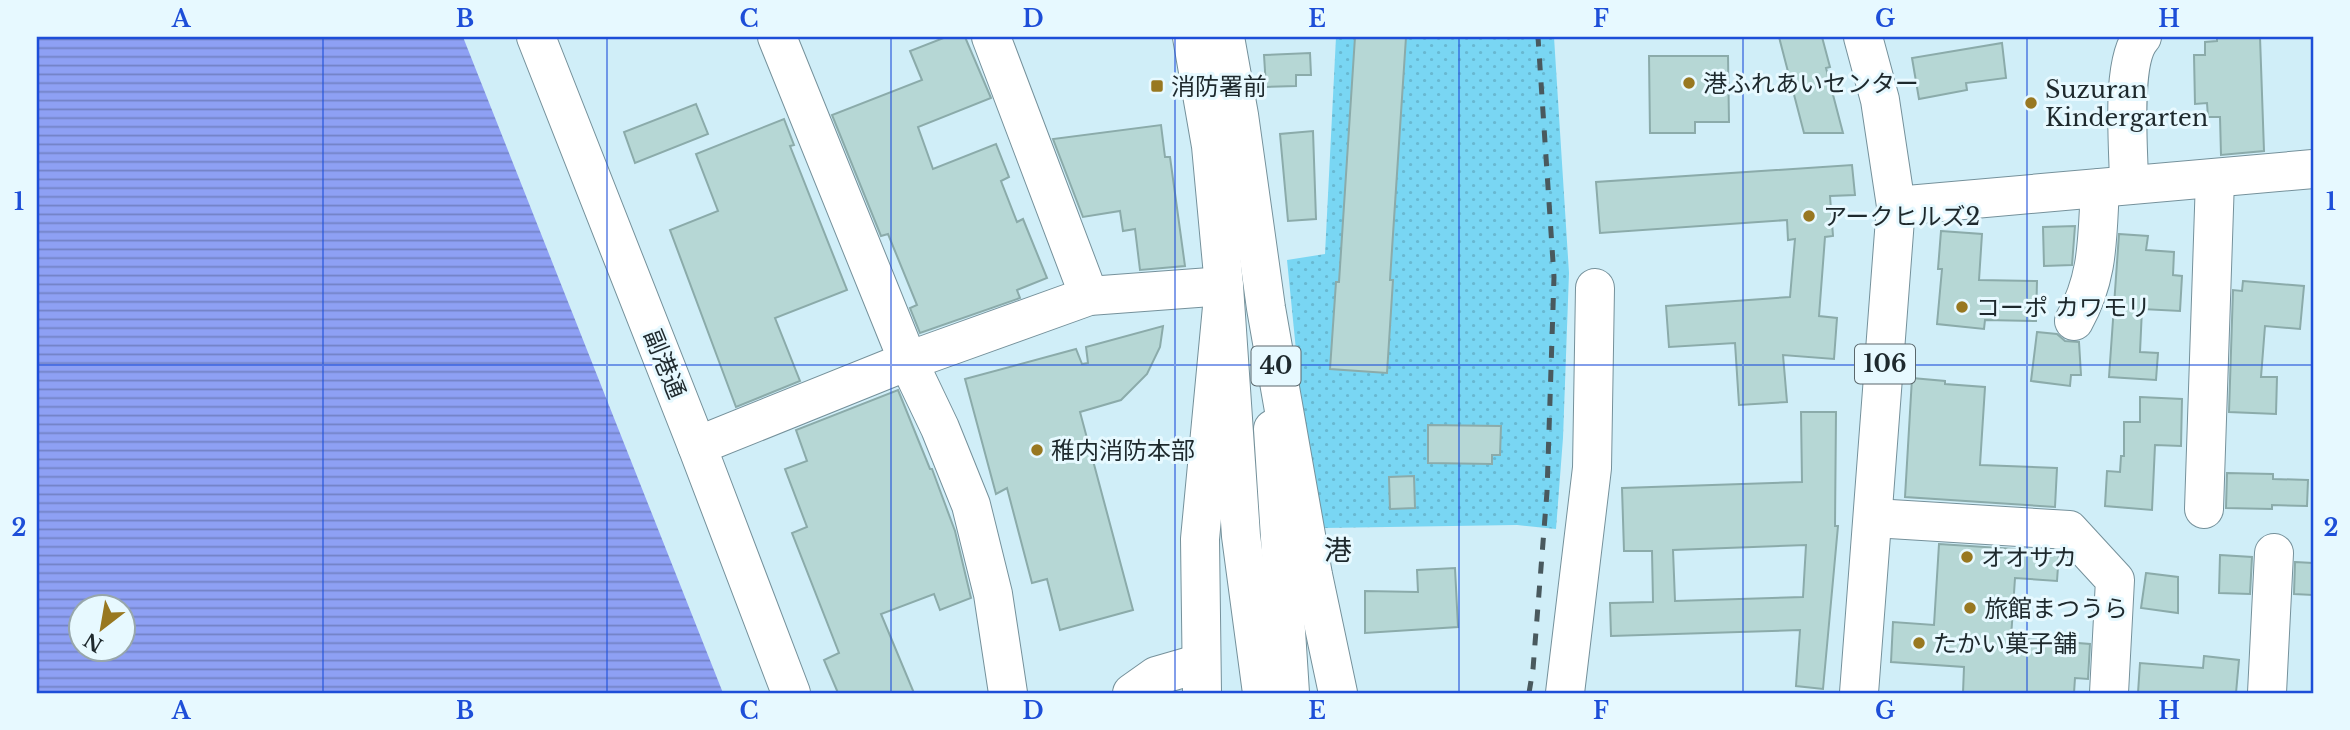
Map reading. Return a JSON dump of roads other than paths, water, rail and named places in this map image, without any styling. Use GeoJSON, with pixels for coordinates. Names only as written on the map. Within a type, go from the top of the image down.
{"type":"FeatureCollection","features":[{"type":"Feature","properties":{"kind":"main road","name":"副港通"},"geometry":{"type":"LineString","coordinates":[[536,37],[791,693]]}},
{"type":"Feature","properties":{"kind":"main road"},"geometry":{"type":"LineString","coordinates":[[777,37],[908,361],[940,428],[971,505],[993,594],[1008,693]]}},
{"type":"Feature","properties":{"kind":"main road"},"geometry":{"type":"LineString","coordinates":[[991,37],[1089,296]]}},
{"type":"Feature","properties":{"kind":"main road","name":"40"},"geometry":{"type":"LineString","coordinates":[[1192,37],[1211,146],[1224,286],[1200,539],[1201,678]]}},
{"type":"Feature","properties":{"kind":"main road","name":"40"},"geometry":{"type":"LineString","coordinates":[[1225,37],[1266,308],[1313,575],[1338,693]]}},
{"type":"Feature","properties":{"kind":"main road","name":"106"},"geometry":{"type":"LineString","coordinates":[[1860,693],[1896,206],[1880,100],[1863,37]]}},
{"type":"Feature","properties":{"kind":"main road"},"geometry":{"type":"LineString","coordinates":[[2074,321],[2086,300],[2095,270],[2114,187],[2129,73],[2133,54],[2142,37]]}},
{"type":"Feature","properties":{"kind":"main road"},"geometry":{"type":"LineString","coordinates":[[1896,206],[2313,169]]}},
{"type":"Feature","properties":{"kind":"main road"},"geometry":{"type":"LineString","coordinates":[[2204,509],[2215,179]]}},
{"type":"Feature","properties":{"kind":"main road"},"geometry":{"type":"LineString","coordinates":[[697,446],[908,361],[1089,296],[1224,286],[1241,536],[1262,693]]}},
{"type":"Feature","properties":{"kind":"main road"},"geometry":{"type":"LineString","coordinates":[[1565,693],[1592,468],[1595,288]]}},
{"type":"Feature","properties":{"kind":"main road"},"geometry":{"type":"LineString","coordinates":[[1266,308],[1290,693]]}},
{"type":"Feature","properties":{"kind":"main road"},"geometry":{"type":"LineString","coordinates":[[1874,518],[2069,530],[2115,580],[2109,693]]}},
{"type":"Feature","properties":{"kind":"main road"},"geometry":{"type":"LineString","coordinates":[[2267,693],[2274,553]]}},
{"type":"Feature","properties":{"kind":"main road"},"geometry":{"type":"LineString","coordinates":[[1132,693],[1156,676],[1201,678]]}},
{"type":"Feature","properties":{"kind":"railway"},"geometry":{"type":"LineString","coordinates":[[1529,693],[1547,492],[1554,277],[1538,37]]}},
{"type":"Feature","properties":{"kind":"place","name":"港ふれあいセンター"},"geometry":{"type":"Point","coordinates":[1689,83]}},
{"type":"Feature","properties":{"kind":"place","name":"消防署前"},"geometry":{"type":"Point","coordinates":[1157,86]}},
{"type":"Feature","properties":{"kind":"place","name":"Suzuran Kindergarten"},"geometry":{"type":"Point","coordinates":[2031,103]}},
{"type":"Feature","properties":{"kind":"place","name":"アークヒルズ2"},"geometry":{"type":"Point","coordinates":[1809,216]}},
{"type":"Feature","properties":{"kind":"place","name":"コーポ カワモリ"},"geometry":{"type":"Point","coordinates":[1962,307]}},
{"type":"Feature","properties":{"kind":"place","name":"稚内消防本部"},"geometry":{"type":"Point","coordinates":[1037,450]}},
{"type":"Feature","properties":{"kind":"place","name":"オオサカ"},"geometry":{"type":"Point","coordinates":[1967,557]}},
{"type":"Feature","properties":{"kind":"place","name":"旅館まつうら"},"geometry":{"type":"Point","coordinates":[1970,608]}},
{"type":"Feature","properties":{"kind":"place","name":"たかい菓子舗"},"geometry":{"type":"Point","coordinates":[1919,643]}},
{"type":"Feature","properties":{"kind":"district","name":"港"},"geometry":{"type":"Point","coordinates":[1338,550]}}]}
